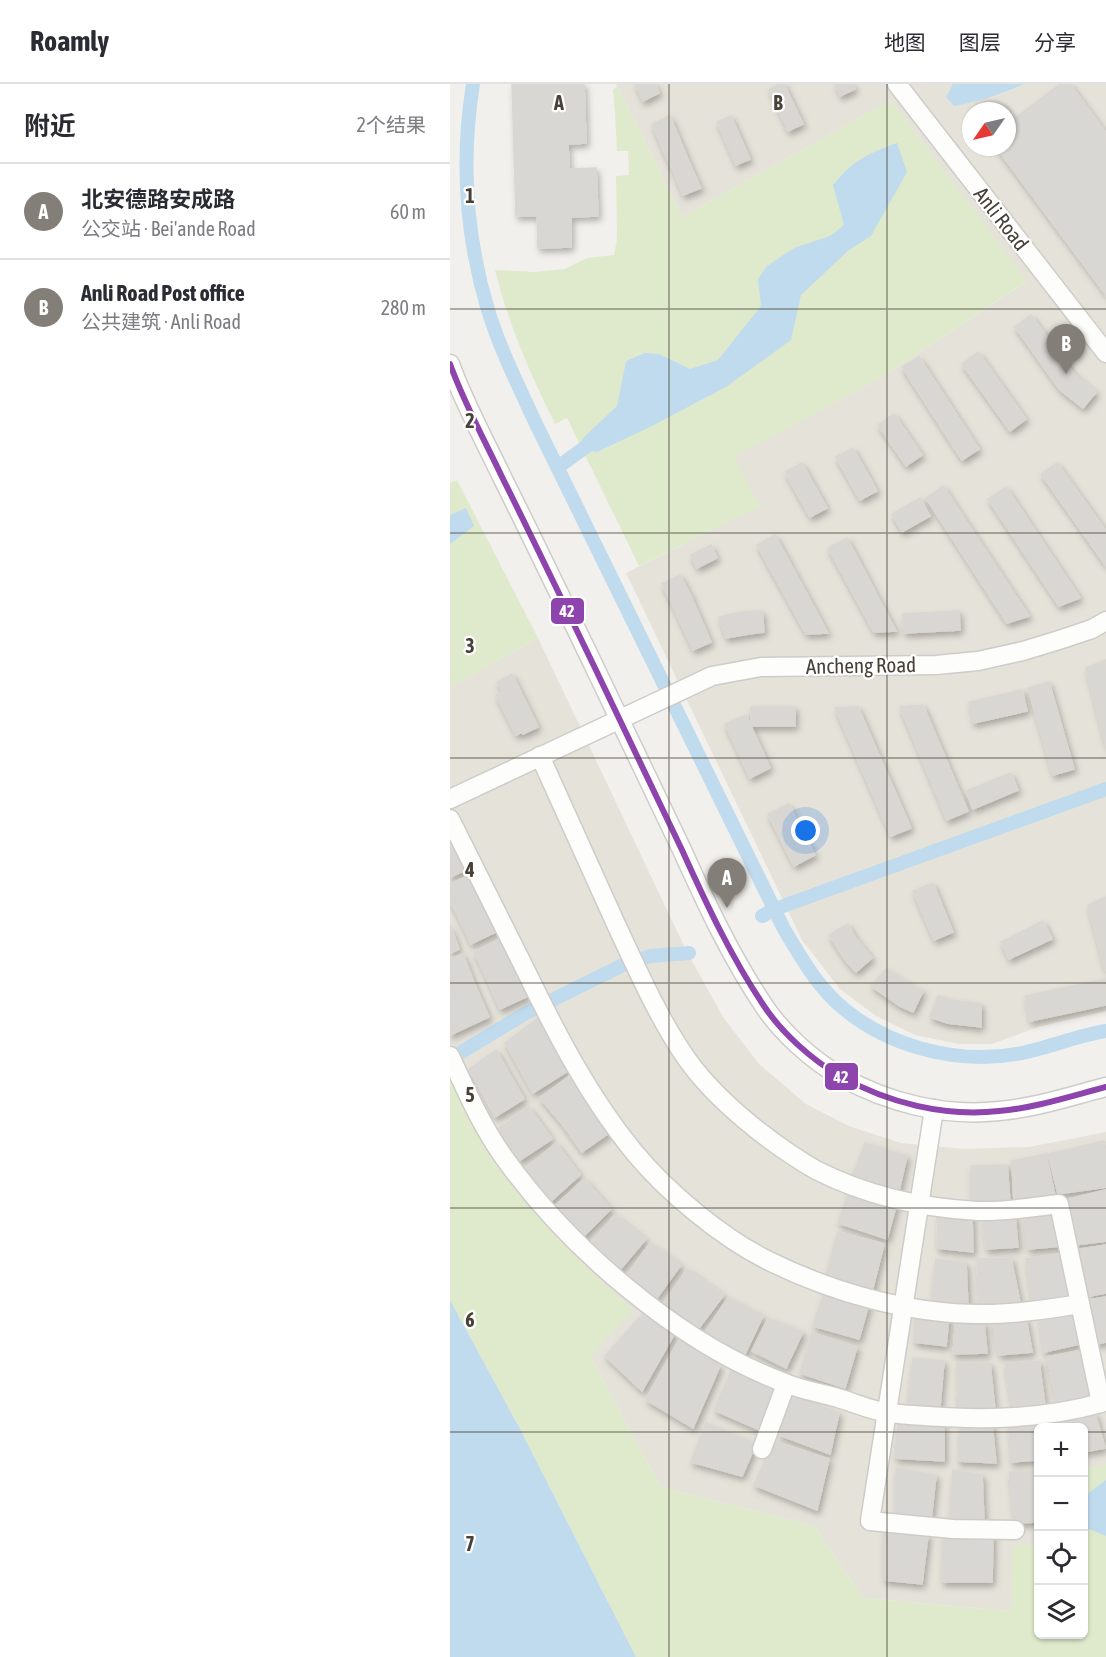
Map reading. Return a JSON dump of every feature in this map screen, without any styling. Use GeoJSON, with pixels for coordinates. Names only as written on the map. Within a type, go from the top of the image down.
{"type":"FeatureCollection","features":[{"type":"Feature","properties":{"kind":"street","name":"Anli Road"},"geometry":{"type":"LineString","coordinates":[[897,84],[1106,353]]}},
{"type":"Feature","properties":{"kind":"street"},"geometry":{"type":"LineString","coordinates":[[452,376],[713,917],[765,1009],[787,1033],[838,1075],[879,1095],[905,1104],[934,1109],[965,1113],[997,1112],[1028,1107],[1106,1087]]}},
{"type":"Feature","properties":{"kind":"street","name":"Ancheng Road"},"geometry":{"type":"LineString","coordinates":[[450,799],[712,676],[761,667],[936,665],[978,661],[1059,640],[1092,629],[1106,621]]}},
{"type":"Feature","properties":{"kind":"street"},"geometry":{"type":"LineString","coordinates":[[450,1056],[474,1109],[503,1156],[546,1210],[588,1253],[642,1300],[695,1338],[741,1363],[786,1384],[887,1413],[992,1418],[1039,1415],[1075,1410],[1101,1403],[1059,1204],[1013,1210],[980,1211],[920,1204],[880,1194],[817,1170],[783,1150],[745,1120],[713,1091],[688,1060],[665,1023],[626,946],[540,756]]}},
{"type":"Feature","properties":{"kind":"street"},"geometry":{"type":"LineString","coordinates":[[450,819],[570,1058],[615,1127],[635,1154],[689,1206],[725,1234],[766,1260],[818,1282],[904,1306],[985,1314],[1080,1305]]}},
{"type":"Feature","properties":{"kind":"street"},"geometry":{"type":"LineString","coordinates":[[934,1109],[870,1521],[942,1528],[1015,1530]]}},
{"type":"Feature","properties":{"kind":"street"},"geometry":{"type":"LineString","coordinates":[[762,1449],[786,1384]]}},
{"type":"Feature","properties":{"kind":"shaded area"},"geometry":{"type":"Polygon","coordinates":[[[616,84],[1106,84],[1106,1011],[1038,1027],[992,1044],[959,1044],[915,1035],[876,1016],[840,989],[802,940],[626,573],[759,506],[733,457],[884,376],[1026,282],[891,100],[682,217],[616,84]]]}},
{"type":"Feature","properties":{"kind":"shaded area"},"geometry":{"type":"Polygon","coordinates":[[[538,638],[686,950],[723,1017],[759,1064],[806,1104],[849,1126],[901,1143],[964,1149],[1029,1147],[1106,1132],[1106,1464],[1088,1468],[1088,1423],[1034,1423],[1034,1544],[1012,1547],[1012,1611],[863,1598],[814,1526],[661,1487],[590,1356],[585,1266],[542,1221],[502,1161],[450,1061],[450,687],[538,638]]]}},
{"type":"Feature","properties":{"kind":"green space"},"geometry":{"type":"Polygon","coordinates":[[[617,86],[682,217],[891,100],[1027,281],[884,376],[734,457],[760,506],[639,566],[567,418],[555,424],[521,349],[495,270],[534,272],[565,269],[587,258],[614,255],[617,239],[616,176],[629,175],[628,151],[617,151],[613,90],[617,86]]]}},
{"type":"Feature","properties":{"kind":"green space"},"geometry":{"type":"Polygon","coordinates":[[[457,480],[538,638],[450,687],[450,483],[457,480]]]}},
{"type":"Feature","properties":{"kind":"green space"},"geometry":{"type":"Polygon","coordinates":[[[450,1061],[502,1161],[542,1221],[585,1266],[633,1310],[590,1356],[661,1487],[814,1526],[863,1598],[1011,1611],[1012,1546],[1034,1543],[1034,1639],[1088,1639],[1088,1468],[1106,1464],[1106,1657],[636,1657],[519,1427],[450,1300],[450,1061]]]}},
{"type":"Feature","properties":{"kind":"water"},"geometry":{"type":"Polygon","coordinates":[[[953,84],[1024,84],[989,97],[972,102],[962,102],[962,104],[954,106],[946,97],[953,84]]]}},
{"type":"Feature","properties":{"kind":"water"},"geometry":{"type":"Polygon","coordinates":[[[897,143],[907,172],[871,236],[849,250],[801,295],[791,340],[726,387],[597,452],[590,451],[582,439],[617,406],[626,361],[645,353],[659,354],[690,369],[718,360],[761,306],[758,279],[767,266],[794,248],[830,236],[844,225],[833,185],[862,158],[897,143]]]}},
{"type":"Feature","properties":{"kind":"water"},"geometry":{"type":"Polygon","coordinates":[[[466,508],[474,526],[450,544],[450,515],[466,508]]]}},
{"type":"Feature","properties":{"kind":"water"},"geometry":{"type":"Polygon","coordinates":[[[450,1300],[519,1427],[636,1657],[450,1657],[450,1300]]]}},
{"type":"Feature","properties":{"kind":"water"},"geometry":{"type":"Polygon","coordinates":[[[1106,1480],[1106,1536],[1088,1529],[1088,1494],[1106,1480]]]}},
{"type":"Feature","properties":{"kind":"building"},"geometry":{"type":"Polygon","coordinates":[[[512,84],[584,84],[586,143],[568,144],[569,169],[596,168],[598,216],[571,217],[571,247],[538,248],[537,216],[516,216],[512,84]]]}},
{"type":"Feature","properties":{"kind":"building"},"geometry":{"type":"Polygon","coordinates":[[[635,84],[655,84],[659,93],[643,101],[635,84]]]}},
{"type":"Feature","properties":{"kind":"building"},"geometry":{"type":"Polygon","coordinates":[[[784,84],[803,124],[788,131],[769,89],[784,84]]]}},
{"type":"Feature","properties":{"kind":"building"},"geometry":{"type":"Polygon","coordinates":[[[835,84],[853,84],[855,89],[840,96],[835,84]]]}},
{"type":"Feature","properties":{"kind":"building"},"geometry":{"type":"Polygon","coordinates":[[[1060,84],[1070,84],[1106,133],[1106,295],[1003,156],[1016,156],[1016,117],[1060,84]]]}},
{"type":"Feature","properties":{"kind":"building"},"geometry":{"type":"Polygon","coordinates":[[[670,116],[680,140],[662,148],[652,124],[670,116]]]}},
{"type":"Feature","properties":{"kind":"building"},"geometry":{"type":"Polygon","coordinates":[[[731,116],[750,159],[736,165],[717,122],[731,116]]]}},
{"type":"Feature","properties":{"kind":"building"},"geometry":{"type":"Polygon","coordinates":[[[680,140],[690,164],[673,171],[662,148],[680,140]]]}},
{"type":"Feature","properties":{"kind":"building"},"geometry":{"type":"Polygon","coordinates":[[[690,164],[701,188],[683,195],[673,171],[690,164]]]}},
{"type":"Feature","properties":{"kind":"building"},"geometry":{"type":"Polygon","coordinates":[[[1031,315],[1075,375],[1096,392],[1083,408],[1060,390],[1015,327],[1031,315]]]}},
{"type":"Feature","properties":{"kind":"building"},"geometry":{"type":"Polygon","coordinates":[[[978,352],[1026,419],[1010,431],[962,364],[978,352]]]}},
{"type":"Feature","properties":{"kind":"building"},"geometry":{"type":"Polygon","coordinates":[[[919,357],[979,449],[962,460],[902,367],[919,357]]]}},
{"type":"Feature","properties":{"kind":"building"},"geometry":{"type":"Polygon","coordinates":[[[894,414],[922,455],[906,466],[878,425],[894,414]]]}},
{"type":"Feature","properties":{"kind":"building"},"geometry":{"type":"Polygon","coordinates":[[[853,448],[877,491],[860,500],[836,457],[853,448]]]}},
{"type":"Feature","properties":{"kind":"building"},"geometry":{"type":"Polygon","coordinates":[[[802,463],[827,508],[810,517],[785,472],[802,463]]]}},
{"type":"Feature","properties":{"kind":"building"},"geometry":{"type":"Polygon","coordinates":[[[1057,463],[1106,531],[1106,566],[1041,474],[1057,463]]]}},
{"type":"Feature","properties":{"kind":"building"},"geometry":{"type":"Polygon","coordinates":[[[943,486],[1029,616],[1007,623],[926,498],[943,486]]]}},
{"type":"Feature","properties":{"kind":"building"},"geometry":{"type":"Polygon","coordinates":[[[1006,487],[1080,598],[1059,606],[988,499],[1006,487]]]}},
{"type":"Feature","properties":{"kind":"building"},"geometry":{"type":"Polygon","coordinates":[[[920,498],[930,516],[902,532],[892,514],[920,498]]]}},
{"type":"Feature","properties":{"kind":"building"},"geometry":{"type":"Polygon","coordinates":[[[775,535],[828,633],[806,634],[757,545],[775,535]]]}},
{"type":"Feature","properties":{"kind":"building"},"geometry":{"type":"Polygon","coordinates":[[[847,538],[896,631],[874,632],[828,548],[847,538]]]}},
{"type":"Feature","properties":{"kind":"building"},"geometry":{"type":"Polygon","coordinates":[[[711,545],[717,558],[697,568],[691,555],[711,545]]]}},
{"type":"Feature","properties":{"kind":"building"},"geometry":{"type":"Polygon","coordinates":[[[680,575],[691,596],[672,604],[662,584],[680,575]]]}},
{"type":"Feature","properties":{"kind":"building"},"geometry":{"type":"Polygon","coordinates":[[[691,596],[711,642],[693,650],[672,604],[691,596]]]}},
{"type":"Feature","properties":{"kind":"building"},"geometry":{"type":"Polygon","coordinates":[[[762,611],[764,632],[726,638],[719,617],[740,612],[762,611]]]}},
{"type":"Feature","properties":{"kind":"building"},"geometry":{"type":"Polygon","coordinates":[[[959,611],[960,630],[904,633],[903,614],[959,611]]]}},
{"type":"Feature","properties":{"kind":"building"},"geometry":{"type":"Polygon","coordinates":[[[1105,660],[1106,662],[1106,747],[1086,668],[1105,660]]]}},
{"type":"Feature","properties":{"kind":"building"},"geometry":{"type":"Polygon","coordinates":[[[512,674],[538,727],[516,735],[496,695],[502,692],[497,682],[512,674]]]}},
{"type":"Feature","properties":{"kind":"building"},"geometry":{"type":"Polygon","coordinates":[[[1049,682],[1074,769],[1053,775],[1028,688],[1049,682]]]}},
{"type":"Feature","properties":{"kind":"building"},"geometry":{"type":"Polygon","coordinates":[[[1022,690],[1027,711],[973,723],[969,702],[1022,690]]]}},
{"type":"Feature","properties":{"kind":"building"},"geometry":{"type":"Polygon","coordinates":[[[923,705],[968,811],[947,820],[900,707],[923,705]]]}},
{"type":"Feature","properties":{"kind":"building"},"geometry":{"type":"Polygon","coordinates":[[[751,707],[795,707],[795,726],[751,726],[751,707]]]}},
{"type":"Feature","properties":{"kind":"building"},"geometry":{"type":"Polygon","coordinates":[[[858,707],[911,828],[891,836],[835,708],[858,707]]]}},
{"type":"Feature","properties":{"kind":"building"},"geometry":{"type":"Polygon","coordinates":[[[746,715],[770,768],[750,778],[725,724],[746,715]]]}},
{"type":"Feature","properties":{"kind":"building"},"geometry":{"type":"Polygon","coordinates":[[[1011,773],[1018,790],[973,809],[966,791],[1011,773]]]}},
{"type":"Feature","properties":{"kind":"building"},"geometry":{"type":"Polygon","coordinates":[[[789,804],[815,855],[794,866],[768,814],[789,804]]]}},
{"type":"Feature","properties":{"kind":"building"},"geometry":{"type":"Polygon","coordinates":[[[456,840],[468,869],[450,877],[450,842],[456,840]]]}},
{"type":"Feature","properties":{"kind":"building"},"geometry":{"type":"Polygon","coordinates":[[[471,875],[485,902],[458,916],[450,901],[450,884],[471,875]]]}},
{"type":"Feature","properties":{"kind":"building"},"geometry":{"type":"Polygon","coordinates":[[[933,883],[953,932],[934,940],[913,891],[933,883]]]}},
{"type":"Feature","properties":{"kind":"building"},"geometry":{"type":"Polygon","coordinates":[[[1106,897],[1106,969],[1105,970],[1088,905],[1106,897]]]}},
{"type":"Feature","properties":{"kind":"building"},"geometry":{"type":"Polygon","coordinates":[[[485,902],[498,931],[471,944],[458,916],[485,902]]]}},
{"type":"Feature","properties":{"kind":"building"},"geometry":{"type":"Polygon","coordinates":[[[1043,921],[1052,939],[1009,959],[1001,942],[1043,921]]]}},
{"type":"Feature","properties":{"kind":"building"},"geometry":{"type":"Polygon","coordinates":[[[848,924],[872,958],[856,972],[829,935],[848,924]]]}},
{"type":"Feature","properties":{"kind":"building"},"geometry":{"type":"Polygon","coordinates":[[[450,925],[459,949],[450,953],[450,925]]]}},
{"type":"Feature","properties":{"kind":"building"},"geometry":{"type":"Polygon","coordinates":[[[503,938],[516,965],[486,977],[474,952],[503,938]]]}},
{"type":"Feature","properties":{"kind":"building"},"geometry":{"type":"Polygon","coordinates":[[[463,954],[475,985],[450,997],[450,959],[463,954]]]}},
{"type":"Feature","properties":{"kind":"building"},"geometry":{"type":"Polygon","coordinates":[[[516,965],[528,996],[500,1009],[486,977],[516,965]]]}},
{"type":"Feature","properties":{"kind":"building"},"geometry":{"type":"Polygon","coordinates":[[[886,969],[923,991],[913,1012],[871,986],[886,969]]]}},
{"type":"Feature","properties":{"kind":"building"},"geometry":{"type":"Polygon","coordinates":[[[1106,979],[1106,1005],[1030,1021],[1025,996],[1106,979]]]}},
{"type":"Feature","properties":{"kind":"building"},"geometry":{"type":"Polygon","coordinates":[[[475,985],[489,1017],[450,1035],[450,997],[475,985]]]}},
{"type":"Feature","properties":{"kind":"building"},"geometry":{"type":"Polygon","coordinates":[[[938,996],[981,1004],[981,1027],[947,1023],[930,1017],[938,996]]]}},
{"type":"Feature","properties":{"kind":"building"},"geometry":{"type":"Polygon","coordinates":[[[538,1018],[568,1071],[533,1093],[505,1043],[538,1018]]]}},
{"type":"Feature","properties":{"kind":"building"},"geometry":{"type":"Polygon","coordinates":[[[496,1050],[524,1099],[495,1117],[469,1069],[496,1050]]]}},
{"type":"Feature","properties":{"kind":"building"},"geometry":{"type":"Polygon","coordinates":[[[572,1074],[592,1105],[562,1124],[540,1098],[572,1074]]]}},
{"type":"Feature","properties":{"kind":"building"},"geometry":{"type":"Polygon","coordinates":[[[592,1105],[609,1133],[582,1152],[562,1124],[592,1105]]]}},
{"type":"Feature","properties":{"kind":"building"},"geometry":{"type":"Polygon","coordinates":[[[529,1107],[552,1139],[519,1161],[499,1128],[529,1107]]]}},
{"type":"Feature","properties":{"kind":"building"},"geometry":{"type":"Polygon","coordinates":[[[1104,1141],[1106,1187],[1058,1194],[1048,1154],[1104,1141]]]}},
{"type":"Feature","properties":{"kind":"building"},"geometry":{"type":"Polygon","coordinates":[[[556,1143],[580,1175],[548,1204],[524,1171],[556,1143]]]}},
{"type":"Feature","properties":{"kind":"building"},"geometry":{"type":"Polygon","coordinates":[[[865,1143],[907,1156],[899,1191],[852,1177],[865,1143]]]}},
{"type":"Feature","properties":{"kind":"building"},"geometry":{"type":"Polygon","coordinates":[[[1046,1154],[1055,1195],[1014,1202],[1012,1161],[1046,1154]]]}},
{"type":"Feature","properties":{"kind":"building"},"geometry":{"type":"Polygon","coordinates":[[[1007,1165],[1010,1202],[971,1201],[971,1166],[1007,1165]]]}},
{"type":"Feature","properties":{"kind":"building"},"geometry":{"type":"Polygon","coordinates":[[[584,1179],[611,1209],[582,1238],[553,1208],[584,1179]]]}},
{"type":"Feature","properties":{"kind":"building"},"geometry":{"type":"Polygon","coordinates":[[[850,1188],[897,1203],[887,1239],[838,1223],[850,1188]]]}},
{"type":"Feature","properties":{"kind":"building"},"geometry":{"type":"Polygon","coordinates":[[[1106,1190],[1106,1241],[1075,1245],[1068,1199],[1106,1190]]]}},
{"type":"Feature","properties":{"kind":"building"},"geometry":{"type":"Polygon","coordinates":[[[1055,1209],[1063,1246],[1028,1249],[1025,1212],[1055,1209]]]}},
{"type":"Feature","properties":{"kind":"building"},"geometry":{"type":"Polygon","coordinates":[[[938,1214],[972,1214],[973,1252],[937,1248],[938,1214]]]}},
{"type":"Feature","properties":{"kind":"building"},"geometry":{"type":"Polygon","coordinates":[[[615,1215],[646,1239],[619,1271],[590,1245],[615,1215]]]}},
{"type":"Feature","properties":{"kind":"building"},"geometry":{"type":"Polygon","coordinates":[[[983,1215],[1015,1215],[1018,1247],[986,1249],[983,1215]]]}},
{"type":"Feature","properties":{"kind":"building"},"geometry":{"type":"Polygon","coordinates":[[[838,1232],[884,1244],[872,1292],[825,1279],[838,1232]]]}},
{"type":"Feature","properties":{"kind":"building"},"geometry":{"type":"Polygon","coordinates":[[[650,1243],[681,1265],[657,1298],[626,1277],[650,1243]]]}},
{"type":"Feature","properties":{"kind":"building"},"geometry":{"type":"Polygon","coordinates":[[[1106,1245],[1106,1293],[1090,1296],[1080,1249],[1106,1245]]]}},
{"type":"Feature","properties":{"kind":"building"},"geometry":{"type":"Polygon","coordinates":[[[1066,1253],[1075,1299],[1032,1302],[1026,1259],[1066,1253]]]}},
{"type":"Feature","properties":{"kind":"building"},"geometry":{"type":"Polygon","coordinates":[[[1011,1258],[1021,1308],[979,1307],[977,1259],[1011,1258]]]}},
{"type":"Feature","properties":{"kind":"building"},"geometry":{"type":"Polygon","coordinates":[[[936,1259],[966,1263],[968,1308],[931,1302],[936,1259]]]}},
{"type":"Feature","properties":{"kind":"building"},"geometry":{"type":"Polygon","coordinates":[[[687,1269],[724,1295],[699,1328],[665,1303],[687,1269]]]}},
{"type":"Feature","properties":{"kind":"building"},"geometry":{"type":"Polygon","coordinates":[[[825,1290],[869,1304],[859,1339],[813,1326],[825,1290]]]}},
{"type":"Feature","properties":{"kind":"building"},"geometry":{"type":"Polygon","coordinates":[[[1106,1297],[1106,1342],[1097,1344],[1089,1300],[1106,1297]]]}},
{"type":"Feature","properties":{"kind":"building"},"geometry":{"type":"Polygon","coordinates":[[[728,1298],[763,1316],[745,1354],[704,1334],[728,1298]]]}},
{"type":"Feature","properties":{"kind":"building"},"geometry":{"type":"Polygon","coordinates":[[[646,1310],[675,1333],[642,1391],[605,1356],[646,1310]]]}},
{"type":"Feature","properties":{"kind":"building"},"geometry":{"type":"Polygon","coordinates":[[[916,1313],[949,1317],[946,1346],[914,1342],[916,1313]]]}},
{"type":"Feature","properties":{"kind":"building"},"geometry":{"type":"Polygon","coordinates":[[[1073,1314],[1080,1344],[1044,1352],[1039,1317],[1073,1314]]]}},
{"type":"Feature","properties":{"kind":"building"},"geometry":{"type":"Polygon","coordinates":[[[1026,1318],[1032,1352],[999,1355],[992,1319],[1026,1318]]]}},
{"type":"Feature","properties":{"kind":"building"},"geometry":{"type":"Polygon","coordinates":[[[768,1319],[803,1332],[786,1368],[752,1351],[768,1319]]]}},
{"type":"Feature","properties":{"kind":"building"},"geometry":{"type":"Polygon","coordinates":[[[956,1320],[984,1322],[987,1353],[953,1354],[956,1320]]]}},
{"type":"Feature","properties":{"kind":"building"},"geometry":{"type":"Polygon","coordinates":[[[812,1333],[857,1347],[845,1388],[800,1373],[812,1333]]]}},
{"type":"Feature","properties":{"kind":"building"},"geometry":{"type":"Polygon","coordinates":[[[680,1338],[720,1366],[693,1428],[646,1400],[680,1338]]]}},
{"type":"Feature","properties":{"kind":"building"},"geometry":{"type":"Polygon","coordinates":[[[1083,1350],[1093,1398],[1057,1403],[1047,1357],[1083,1350]]]}},
{"type":"Feature","properties":{"kind":"building"},"geometry":{"type":"Polygon","coordinates":[[[913,1358],[944,1361],[940,1406],[907,1408],[913,1358]]]}},
{"type":"Feature","properties":{"kind":"building"},"geometry":{"type":"Polygon","coordinates":[[[1039,1361],[1045,1405],[1012,1407],[1005,1364],[1039,1361]]]}},
{"type":"Feature","properties":{"kind":"building"},"geometry":{"type":"Polygon","coordinates":[[[957,1363],[990,1363],[995,1410],[958,1409],[957,1363]]]}},
{"type":"Feature","properties":{"kind":"building"},"geometry":{"type":"Polygon","coordinates":[[[734,1365],[779,1386],[762,1431],[714,1410],[734,1365]]]}},
{"type":"Feature","properties":{"kind":"building"},"geometry":{"type":"Polygon","coordinates":[[[790,1393],[839,1413],[830,1454],[779,1435],[790,1393]]]}},
{"type":"Feature","properties":{"kind":"building"},"geometry":{"type":"Polygon","coordinates":[[[1095,1413],[1105,1448],[1088,1451],[1088,1423],[1056,1423],[1056,1419],[1095,1413]]]}},
{"type":"Feature","properties":{"kind":"building"},"geometry":{"type":"Polygon","coordinates":[[[1035,1421],[1034,1460],[1011,1462],[1009,1424],[1035,1421]]]}},
{"type":"Feature","properties":{"kind":"building"},"geometry":{"type":"Polygon","coordinates":[[[898,1422],[944,1424],[944,1461],[895,1458],[898,1422]]]}},
{"type":"Feature","properties":{"kind":"building"},"geometry":{"type":"Polygon","coordinates":[[[706,1423],[756,1444],[742,1476],[691,1462],[706,1423]]]}},
{"type":"Feature","properties":{"kind":"building"},"geometry":{"type":"Polygon","coordinates":[[[960,1423],[992,1424],[996,1463],[958,1461],[960,1423]]]}},
{"type":"Feature","properties":{"kind":"building"},"geometry":{"type":"Polygon","coordinates":[[[773,1441],[829,1459],[817,1510],[754,1485],[773,1441]]]}},
{"type":"Feature","properties":{"kind":"building"},"geometry":{"type":"Polygon","coordinates":[[[896,1468],[936,1475],[931,1521],[896,1515],[896,1468]]]}},
{"type":"Feature","properties":{"kind":"building"},"geometry":{"type":"Polygon","coordinates":[[[953,1470],[982,1475],[984,1522],[950,1520],[953,1470]]]}},
{"type":"Feature","properties":{"kind":"building"},"geometry":{"type":"Polygon","coordinates":[[[1009,1472],[1034,1472],[1034,1522],[1014,1523],[1009,1472]]]}},
{"type":"Feature","properties":{"kind":"building"},"geometry":{"type":"Polygon","coordinates":[[[884,1530],[928,1535],[922,1584],[884,1580],[884,1530]]]}},
{"type":"Feature","properties":{"kind":"building"},"geometry":{"type":"Polygon","coordinates":[[[993,1534],[992,1582],[942,1582],[943,1535],[993,1534]]]}},
{"type":"Feature","properties":{"kind":"waterway"},"geometry":{"type":"LineString","coordinates":[[473,84],[467,141],[470,226],[481,282],[498,339],[536,424],[784,929],[819,984],[853,1016],[874,1030],[922,1049],[947,1054],[972,1057],[1022,1053],[1106,1031]]}},
{"type":"Feature","properties":{"kind":"waterway"},"geometry":{"type":"LineString","coordinates":[[558,467],[591,443]]}},
{"type":"Feature","properties":{"kind":"waterway"},"geometry":{"type":"LineString","coordinates":[[762,916],[775,909],[1106,789]]}},
{"type":"Feature","properties":{"kind":"waterway"},"geometry":{"type":"LineString","coordinates":[[450,1059],[526,1013],[621,966],[650,956],[689,953]]}},
{"type":"Feature","properties":{"kind":"transit line","name":"42"},"geometry":{"type":"LineString","coordinates":[[450,364],[475,422],[720,930],[764,1006],[789,1036],[829,1070],[858,1086],[897,1101],[937,1110],[978,1112],[1012,1109],[1106,1087]]}},
{"type":"Feature","properties":{"kind":"place","name":"Anli Road Post office"},"geometry":{"type":"Point","coordinates":[1066,374]}},
{"type":"Feature","properties":{"kind":"place","name":"北安德路安成路"},"geometry":{"type":"Point","coordinates":[727,908]}}]}
